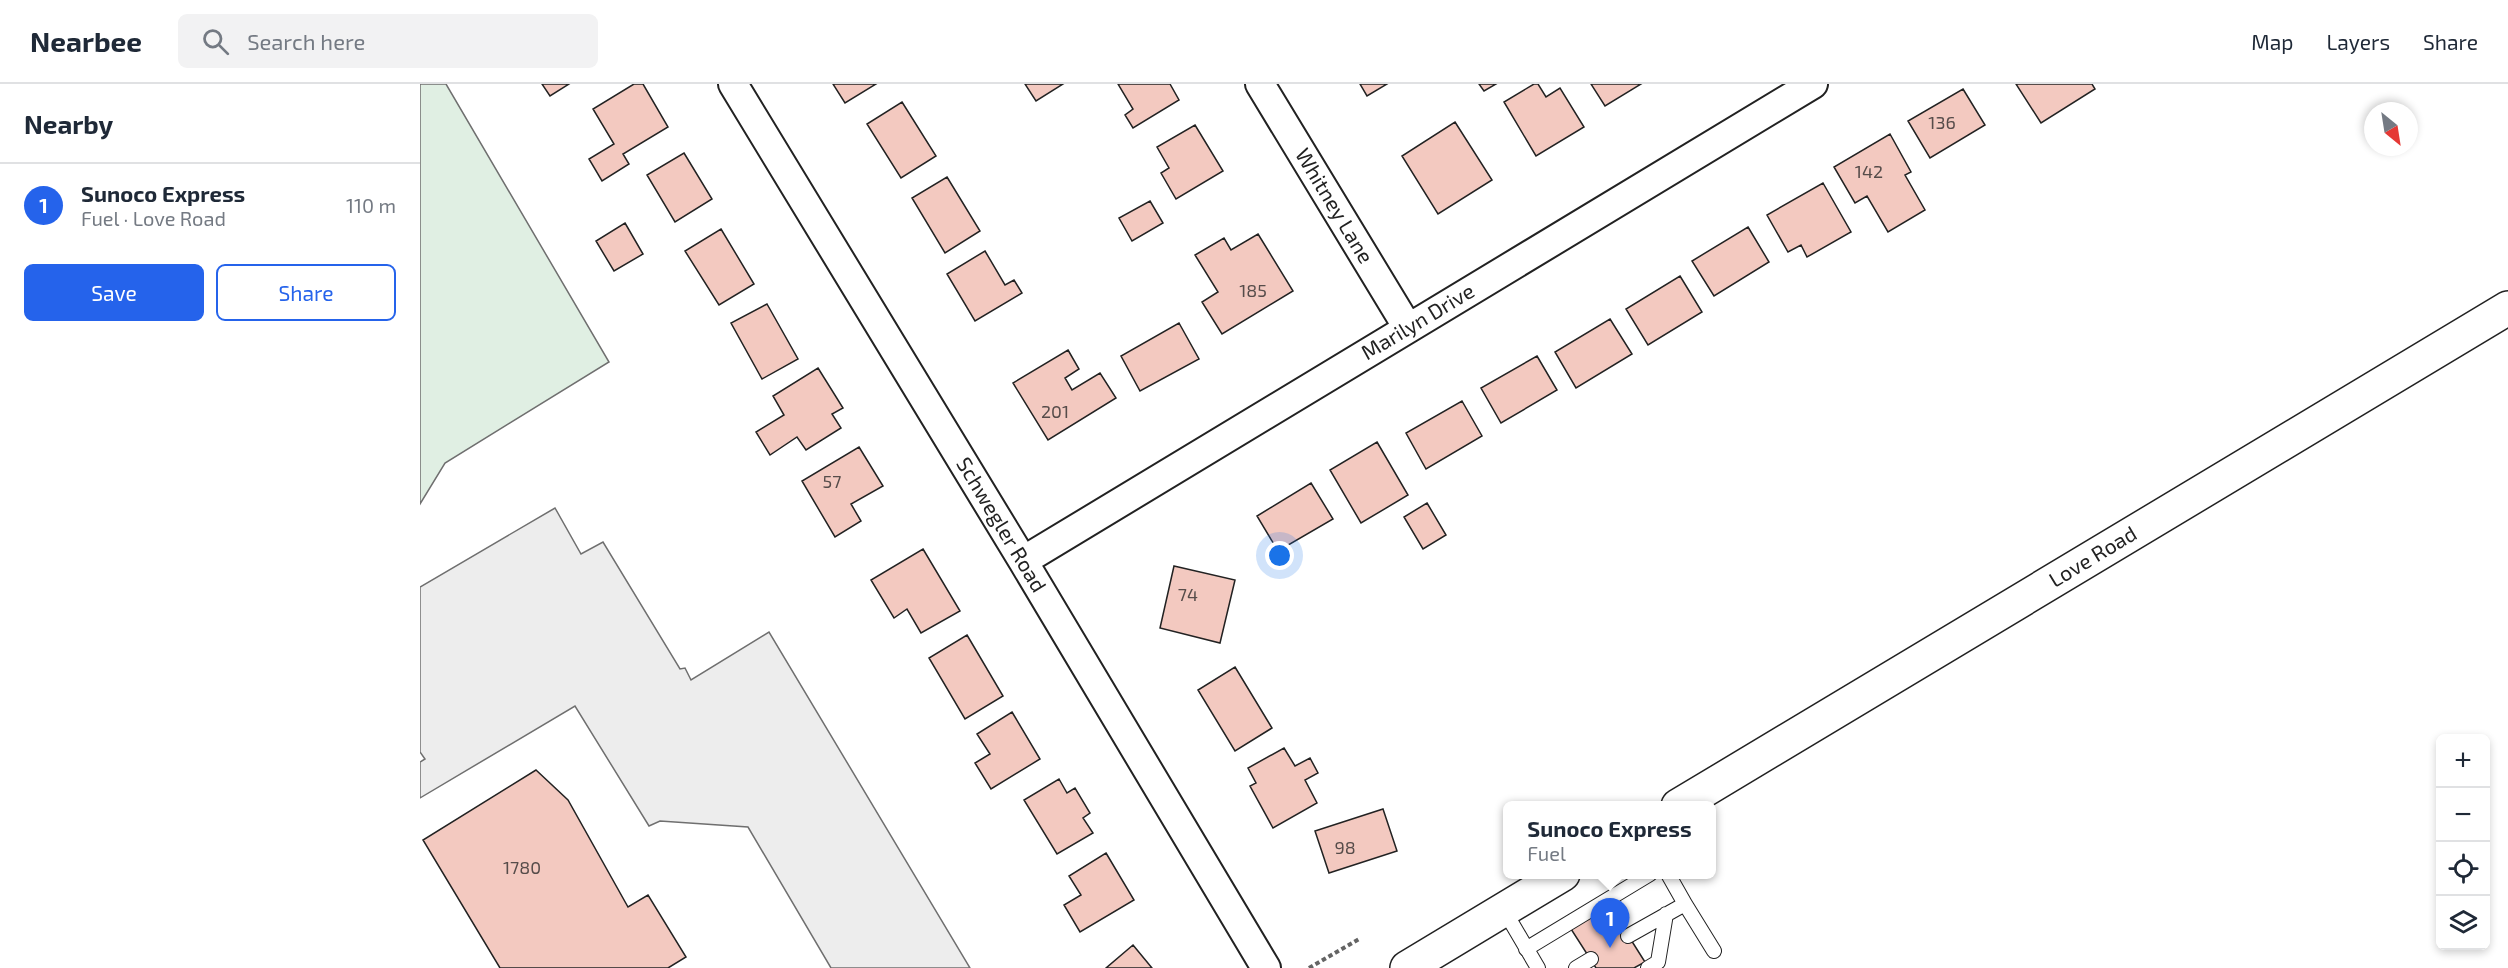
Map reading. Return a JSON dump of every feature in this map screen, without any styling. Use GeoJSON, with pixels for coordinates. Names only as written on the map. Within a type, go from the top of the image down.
{"type":"FeatureCollection","features":[{"type":"Feature","properties":{"kind":"street","name":"Schwegler Road"},"geometry":{"type":"LineString","coordinates":[[733,84],[1023,561],[1266,968]]}},
{"type":"Feature","properties":{"kind":"street","name":"Whitney Lane"},"geometry":{"type":"LineString","coordinates":[[1260,84],[1408,328]]}},
{"type":"Feature","properties":{"kind":"street","name":"Marilyn Drive"},"geometry":{"type":"LineString","coordinates":[[1023,561],[1813,84]]}},
{"type":"Feature","properties":{"kind":"street","name":"Love Road"},"geometry":{"type":"LineString","coordinates":[[1686,801],[2508,308]]}},
{"type":"Feature","properties":{"kind":"street"},"geometry":{"type":"LineString","coordinates":[[1407,968],[1555,879]]}},
{"type":"Feature","properties":{"kind":"lane"},"geometry":{"type":"LineString","coordinates":[[1526,949],[1642,879]]}},
{"type":"Feature","properties":{"kind":"lane"},"geometry":{"type":"LineString","coordinates":[[1671,879],[1714,951]]}},
{"type":"Feature","properties":{"kind":"lane"},"geometry":{"type":"LineString","coordinates":[[1629,936],[1685,904]]}},
{"type":"Feature","properties":{"kind":"lane"},"geometry":{"type":"LineString","coordinates":[[1504,910],[1538,968]]}},
{"type":"Feature","properties":{"kind":"lane"},"geometry":{"type":"LineString","coordinates":[[1648,968],[1658,962],[1666,914]]}},
{"type":"Feature","properties":{"kind":"lane"},"geometry":{"type":"LineString","coordinates":[[1576,968],[1591,959]]}},
{"type":"Feature","properties":{"kind":"path"},"geometry":{"type":"LineString","coordinates":[[1310,968],[1359,939]]}},
{"type":"Feature","properties":{"kind":"green space"},"geometry":{"type":"Polygon","coordinates":[[[420,84],[446,84],[609,362],[445,463],[420,504],[420,84]]]}},
{"type":"Feature","properties":{"kind":"shaded area"},"geometry":{"type":"Polygon","coordinates":[[[555,508],[581,554],[603,542],[680,669],[685,668],[691,680],[769,632],[970,968],[831,968],[748,827],[660,821],[649,826],[575,706],[420,798],[420,762],[425,759],[420,752],[420,587],[555,508]]]}},
{"type":"Feature","properties":{"kind":"building"},"geometry":{"type":"Polygon","coordinates":[[[542,84],[569,84],[550,96],[542,84]]]}},
{"type":"Feature","properties":{"kind":"building"},"geometry":{"type":"Polygon","coordinates":[[[634,84],[643,84],[668,127],[623,154],[629,164],[602,181],[589,159],[614,144],[593,109],[634,84]]]}},
{"type":"Feature","properties":{"kind":"building"},"geometry":{"type":"Polygon","coordinates":[[[833,84],[876,84],[845,103],[833,84]]]}},
{"type":"Feature","properties":{"kind":"building"},"geometry":{"type":"Polygon","coordinates":[[[1025,84],[1063,84],[1036,101],[1025,84]]]}},
{"type":"Feature","properties":{"kind":"building"},"geometry":{"type":"Polygon","coordinates":[[[1118,84],[1170,84],[1179,100],[1133,128],[1125,115],[1133,109],[1118,84]]]}},
{"type":"Feature","properties":{"kind":"building"},"geometry":{"type":"Polygon","coordinates":[[[1360,84],[1387,84],[1367,96],[1360,84]]]}},
{"type":"Feature","properties":{"kind":"building"},"geometry":{"type":"Polygon","coordinates":[[[1479,84],[1496,84],[1484,91],[1479,84]]]}},
{"type":"Feature","properties":{"kind":"building"},"geometry":{"type":"Polygon","coordinates":[[[1534,84],[1538,84],[1546,97],[1560,88],[1584,127],[1536,156],[1504,102],[1534,84]]]}},
{"type":"Feature","properties":{"kind":"building"},"geometry":{"type":"Polygon","coordinates":[[[1591,84],[1641,84],[1605,106],[1591,84]]]}},
{"type":"Feature","properties":{"kind":"building"},"geometry":{"type":"Polygon","coordinates":[[[2016,84],[2092,84],[2095,89],[2041,123],[2016,84]]]}},
{"type":"Feature","properties":{"kind":"building"},"geometry":{"type":"Polygon","coordinates":[[[1963,89],[1985,125],[1930,158],[1908,121],[1963,89]]]}},
{"type":"Feature","properties":{"kind":"building"},"geometry":{"type":"Polygon","coordinates":[[[902,102],[936,156],[901,178],[867,124],[902,102]]]}},
{"type":"Feature","properties":{"kind":"building"},"geometry":{"type":"Polygon","coordinates":[[[1455,122],[1492,180],[1438,214],[1402,156],[1455,122]]]}},
{"type":"Feature","properties":{"kind":"building"},"geometry":{"type":"Polygon","coordinates":[[[1195,125],[1223,171],[1176,199],[1161,173],[1169,168],[1157,147],[1195,125]]]}},
{"type":"Feature","properties":{"kind":"building"},"geometry":{"type":"Polygon","coordinates":[[[1890,134],[1911,172],[1905,175],[1925,210],[1888,232],[1867,196],[1855,203],[1834,167],[1890,134]]]}},
{"type":"Feature","properties":{"kind":"building"},"geometry":{"type":"Polygon","coordinates":[[[684,153],[712,199],[675,222],[647,175],[684,153]]]}},
{"type":"Feature","properties":{"kind":"building"},"geometry":{"type":"Polygon","coordinates":[[[947,177],[980,231],[945,253],[912,198],[947,177]]]}},
{"type":"Feature","properties":{"kind":"building"},"geometry":{"type":"Polygon","coordinates":[[[1823,183],[1851,232],[1807,257],[1801,245],[1788,252],[1767,215],[1823,183]]]}},
{"type":"Feature","properties":{"kind":"building"},"geometry":{"type":"Polygon","coordinates":[[[1150,201],[1163,223],[1132,241],[1119,218],[1150,201]]]}},
{"type":"Feature","properties":{"kind":"building"},"geometry":{"type":"Polygon","coordinates":[[[625,223],[643,254],[614,271],[596,241],[625,223]]]}},
{"type":"Feature","properties":{"kind":"building"},"geometry":{"type":"Polygon","coordinates":[[[1748,227],[1769,262],[1714,296],[1692,261],[1748,227]]]}},
{"type":"Feature","properties":{"kind":"building"},"geometry":{"type":"Polygon","coordinates":[[[721,229],[754,284],[719,305],[685,251],[721,229]]]}},
{"type":"Feature","properties":{"kind":"building"},"geometry":{"type":"Polygon","coordinates":[[[1258,234],[1293,291],[1222,334],[1202,302],[1218,292],[1195,255],[1224,238],[1231,250],[1258,234]]]}},
{"type":"Feature","properties":{"kind":"building"},"geometry":{"type":"Polygon","coordinates":[[[985,251],[1005,285],[1014,280],[1022,293],[975,321],[947,274],[985,251]]]}},
{"type":"Feature","properties":{"kind":"building"},"geometry":{"type":"Polygon","coordinates":[[[1680,276],[1702,312],[1648,345],[1626,309],[1680,276]]]}},
{"type":"Feature","properties":{"kind":"building"},"geometry":{"type":"Polygon","coordinates":[[[767,304],[798,359],[762,379],[731,323],[767,304]]]}},
{"type":"Feature","properties":{"kind":"building"},"geometry":{"type":"Polygon","coordinates":[[[1610,319],[1632,354],[1576,388],[1555,352],[1610,319]]]}},
{"type":"Feature","properties":{"kind":"building"},"geometry":{"type":"Polygon","coordinates":[[[1179,323],[1199,359],[1140,391],[1121,356],[1179,323]]]}},
{"type":"Feature","properties":{"kind":"building"},"geometry":{"type":"Polygon","coordinates":[[[1068,350],[1079,369],[1065,378],[1072,390],[1100,373],[1116,398],[1048,440],[1013,383],[1068,350]]]}},
{"type":"Feature","properties":{"kind":"building"},"geometry":{"type":"Polygon","coordinates":[[[1537,356],[1557,390],[1501,423],[1481,388],[1537,356]]]}},
{"type":"Feature","properties":{"kind":"building"},"geometry":{"type":"Polygon","coordinates":[[[818,368],[843,408],[832,414],[841,428],[806,450],[797,437],[770,455],[756,432],[784,415],[773,396],[818,368]]]}},
{"type":"Feature","properties":{"kind":"building"},"geometry":{"type":"Polygon","coordinates":[[[1462,401],[1482,436],[1426,469],[1406,433],[1462,401]]]}},
{"type":"Feature","properties":{"kind":"building"},"geometry":{"type":"Polygon","coordinates":[[[1377,442],[1408,495],[1361,523],[1330,470],[1377,442]]]}},
{"type":"Feature","properties":{"kind":"building"},"geometry":{"type":"Polygon","coordinates":[[[859,447],[883,486],[851,504],[861,521],[835,537],[802,481],[859,447]]]}},
{"type":"Feature","properties":{"kind":"building"},"geometry":{"type":"Polygon","coordinates":[[[1311,483],[1333,519],[1278,551],[1257,516],[1311,483]]]}},
{"type":"Feature","properties":{"kind":"building"},"geometry":{"type":"Polygon","coordinates":[[[1427,503],[1446,535],[1423,549],[1404,517],[1427,503]]]}},
{"type":"Feature","properties":{"kind":"building"},"geometry":{"type":"Polygon","coordinates":[[[923,549],[960,611],[921,633],[907,609],[894,618],[871,580],[923,549]]]}},
{"type":"Feature","properties":{"kind":"building"},"geometry":{"type":"Polygon","coordinates":[[[1174,566],[1235,580],[1220,643],[1160,628],[1174,566]]]}},
{"type":"Feature","properties":{"kind":"building"},"geometry":{"type":"Polygon","coordinates":[[[967,635],[1003,696],[965,719],[929,658],[967,635]]]}},
{"type":"Feature","properties":{"kind":"building"},"geometry":{"type":"Polygon","coordinates":[[[1235,667],[1272,728],[1235,751],[1198,690],[1235,667]]]}},
{"type":"Feature","properties":{"kind":"building"},"geometry":{"type":"Polygon","coordinates":[[[1012,712],[1040,759],[991,789],[975,763],[990,754],[977,734],[1012,712]]]}},
{"type":"Feature","properties":{"kind":"building"},"geometry":{"type":"Polygon","coordinates":[[[1284,748],[1295,766],[1310,758],[1318,773],[1305,780],[1317,803],[1273,828],[1250,786],[1256,783],[1248,768],[1284,748]]]}},
{"type":"Feature","properties":{"kind":"building"},"geometry":{"type":"Polygon","coordinates":[[[536,770],[568,800],[628,907],[648,895],[686,957],[668,968],[500,968],[423,840],[536,770]]]}},
{"type":"Feature","properties":{"kind":"building"},"geometry":{"type":"Polygon","coordinates":[[[1059,779],[1067,793],[1075,788],[1090,813],[1083,818],[1093,833],[1057,854],[1024,800],[1059,779]]]}},
{"type":"Feature","properties":{"kind":"building"},"geometry":{"type":"Polygon","coordinates":[[[1383,809],[1397,851],[1329,873],[1315,831],[1383,809]]]}},
{"type":"Feature","properties":{"kind":"building"},"geometry":{"type":"Polygon","coordinates":[[[1106,853],[1134,900],[1080,932],[1064,905],[1081,895],[1069,876],[1106,853]]]}},
{"type":"Feature","properties":{"kind":"building"},"geometry":{"type":"Polygon","coordinates":[[[1609,905],[1645,962],[1634,968],[1596,968],[1571,929],[1609,905]]]}},
{"type":"Feature","properties":{"kind":"building"},"geometry":{"type":"Polygon","coordinates":[[[1133,945],[1152,968],[1106,968],[1133,945]]]}},
{"type":"Feature","properties":{"kind":"place","name":"Sunoco Express"},"geometry":{"type":"Point","coordinates":[1610,948]}}]}
